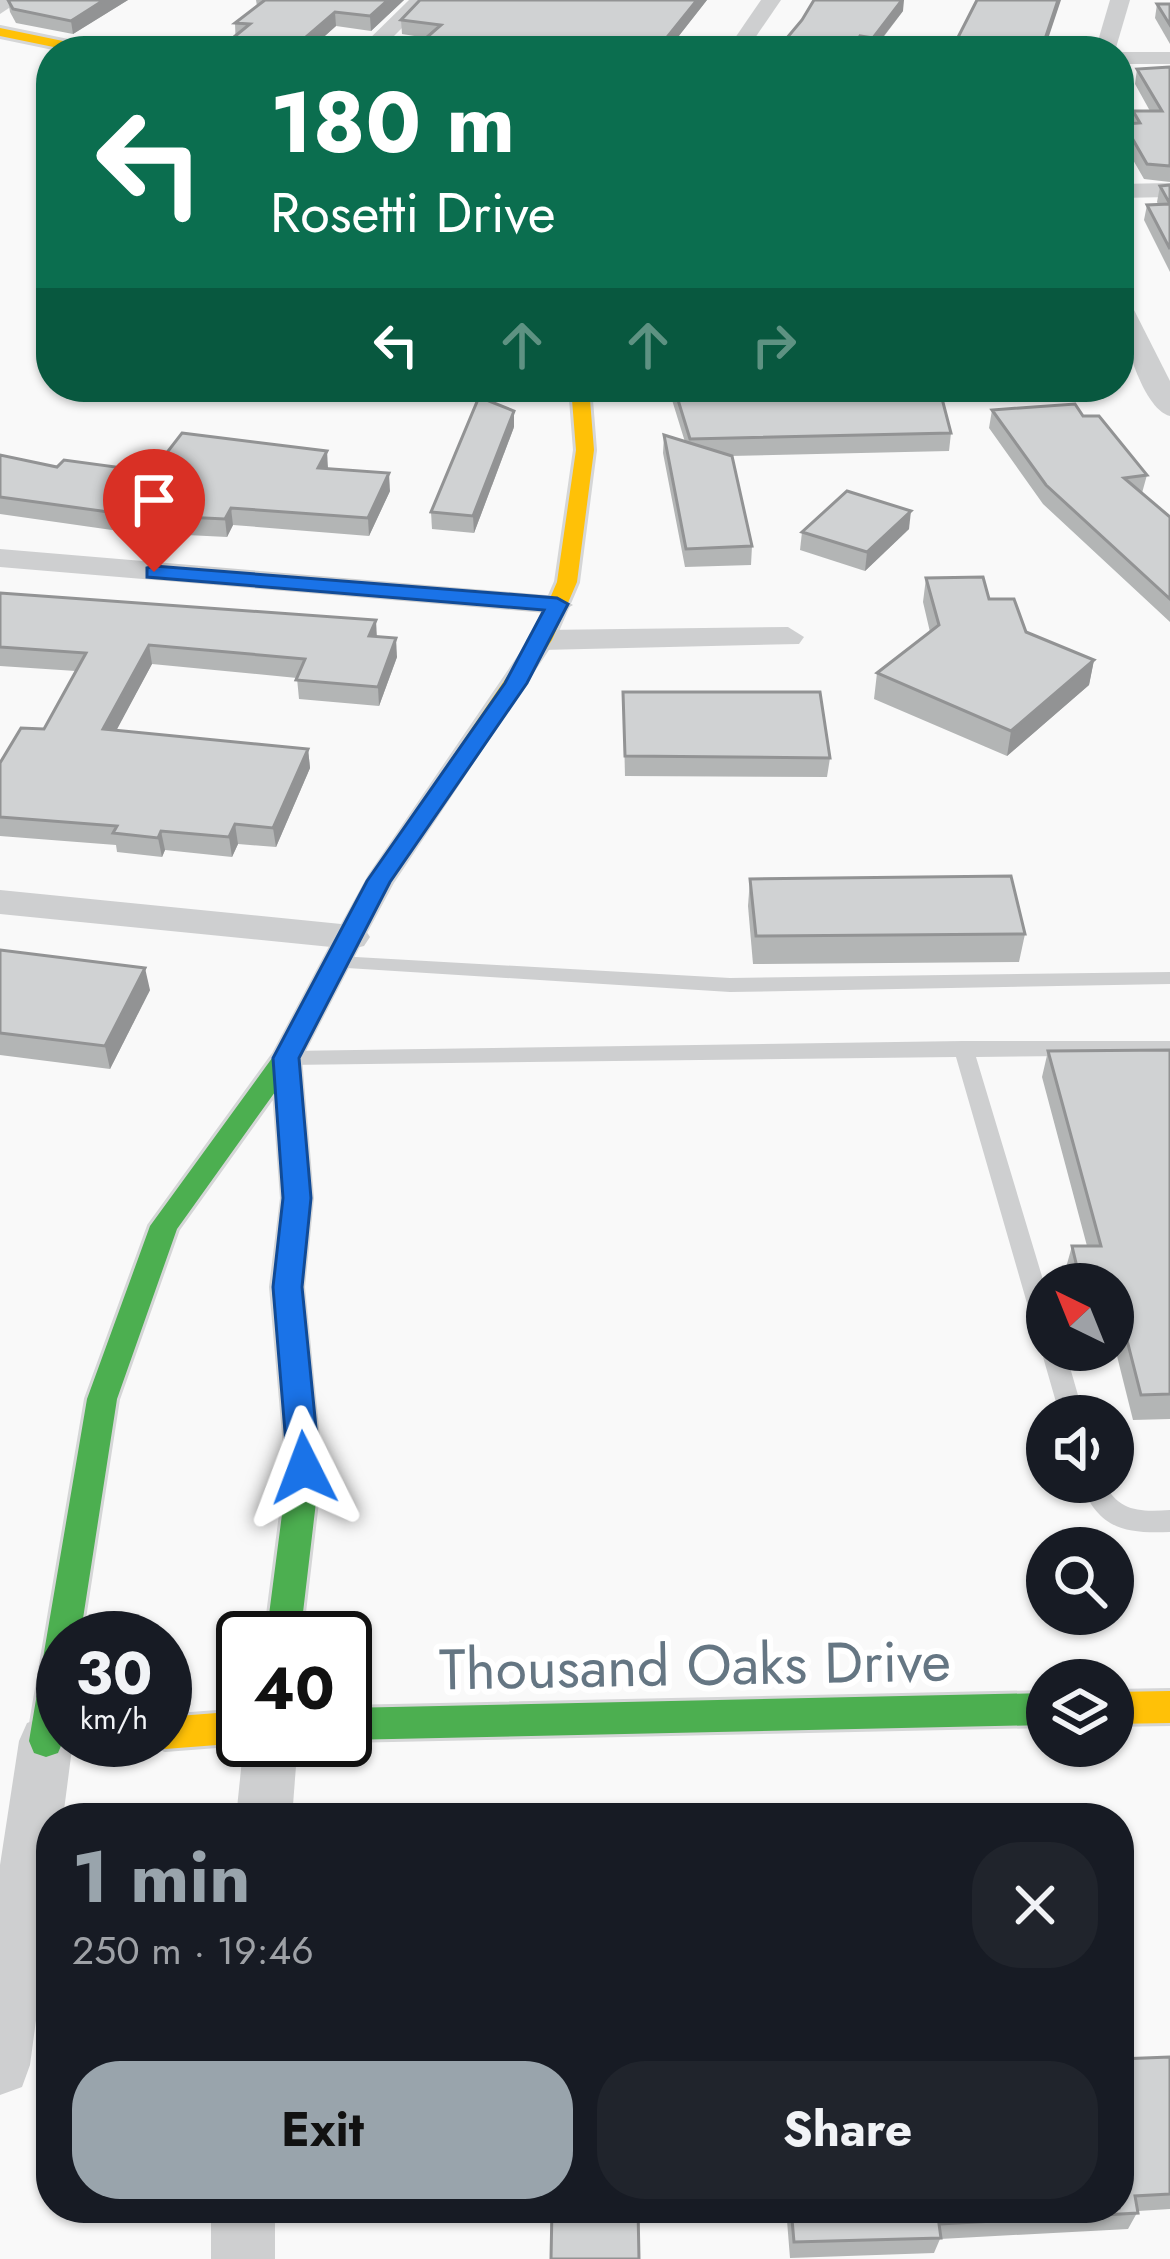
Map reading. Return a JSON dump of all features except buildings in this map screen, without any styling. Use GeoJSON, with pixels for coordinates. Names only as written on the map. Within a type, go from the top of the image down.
{"type":"FeatureCollection","features":[{"type":"Feature","properties":{"kind":"street"},"geometry":{"type":"LineString","coordinates":[[0,8],[11,0]]}},
{"type":"Feature","properties":{"kind":"street"},"geometry":{"type":"LineString","coordinates":[[383,36],[420,0]]}},
{"type":"Feature","properties":{"kind":"street"},"geometry":{"type":"LineString","coordinates":[[746,36],[771,0]]}},
{"type":"Feature","properties":{"kind":"street"},"geometry":{"type":"LineString","coordinates":[[1109,36],[1120,0]]}},
{"type":"Feature","properties":{"kind":"street"},"geometry":{"type":"LineString","coordinates":[[0,32],[36,39]]}},
{"type":"Feature","properties":{"kind":"street"},"geometry":{"type":"LineString","coordinates":[[1134,58],[1170,58]]}},
{"type":"Feature","properties":{"kind":"street"},"geometry":{"type":"LineString","coordinates":[[1134,191],[1170,190]]}},
{"type":"Feature","properties":{"kind":"street"},"geometry":{"type":"LineString","coordinates":[[1134,329],[1160,368],[1170,408]]}},
{"type":"Feature","properties":{"kind":"street"},"geometry":{"type":"LineString","coordinates":[[66,1611],[102,1400],[164,1226],[286,1058],[379,881],[542,640],[568,582],[585,450],[581,402]]}},
{"type":"Feature","properties":{"kind":"street"},"geometry":{"type":"LineString","coordinates":[[0,558],[557,604]]}},
{"type":"Feature","properties":{"kind":"street"},"geometry":{"type":"LineString","coordinates":[[542,640],[788,637]]}},
{"type":"Feature","properties":{"kind":"street"},"geometry":{"type":"LineString","coordinates":[[0,902],[345,949]]}},
{"type":"Feature","properties":{"kind":"street"},"geometry":{"type":"LineString","coordinates":[[286,1058],[297,1198],[287,1287],[304,1468],[286,1611]]}},
{"type":"Feature","properties":{"kind":"street"},"geometry":{"type":"LineString","coordinates":[[1134,1708],[1170,1707]]}},
{"type":"Feature","properties":{"kind":"street","name":"Thousand Oaks Drive"},"geometry":{"type":"LineString","coordinates":[[372,1723],[1026,1709]]}},
{"type":"Feature","properties":{"kind":"street"},"geometry":{"type":"LineString","coordinates":[[0,2065],[40,1767]]}},
{"type":"Feature","properties":{"kind":"street"},"geometry":{"type":"LineString","coordinates":[[266,1803],[269,1767]]}},
{"type":"Feature","properties":{"kind":"street"},"geometry":{"type":"LineString","coordinates":[[243,2223],[243,2259]]}},
{"type":"Feature","properties":{"kind":"lane"},"geometry":{"type":"LineString","coordinates":[[345,949],[730,985],[1170,978]]}},
{"type":"Feature","properties":{"kind":"lane"},"geometry":{"type":"LineString","coordinates":[[963,1048],[1027,1263]]}},
{"type":"Feature","properties":{"kind":"lane"},"geometry":{"type":"LineString","coordinates":[[286,1058],[1170,1048]]}},
{"type":"Feature","properties":{"kind":"lane"},"geometry":{"type":"LineString","coordinates":[[1102,1503],[1118,1519],[1170,1521]]}},
{"type":"Feature","properties":{"kind":"traffic: fast"},"geometry":{"type":"LineString","coordinates":[[67,1611],[102,1399],[164,1226],[286,1058],[352,932]]}},
{"type":"Feature","properties":{"kind":"traffic: fast"},"geometry":{"type":"LineString","coordinates":[[286,1058],[297,1198],[287,1287],[304,1468],[286,1611]]}},
{"type":"Feature","properties":{"kind":"traffic: fast"},"geometry":{"type":"LineString","coordinates":[[372,1723],[1026,1709]]}},
{"type":"Feature","properties":{"kind":"traffic: slow"},"geometry":{"type":"LineString","coordinates":[[0,32],[36,39]]}},
{"type":"Feature","properties":{"kind":"traffic: slow"},"geometry":{"type":"LineString","coordinates":[[352,932],[379,881],[542,640],[567,582],[585,450],[581,402]]}},
{"type":"Feature","properties":{"kind":"traffic: slow"},"geometry":{"type":"LineString","coordinates":[[1134,1708],[1170,1707]]}},
{"type":"Feature","properties":{"kind":"traffic: slow"},"geometry":{"type":"LineString","coordinates":[[192,1731],[216,1729]]}},
{"type":"Feature","properties":{"kind":"route"},"geometry":{"type":"LineString","coordinates":[[154,572],[557,604],[516,683],[379,881],[286,1058],[297,1198],[287,1287],[304,1468]]}}]}
